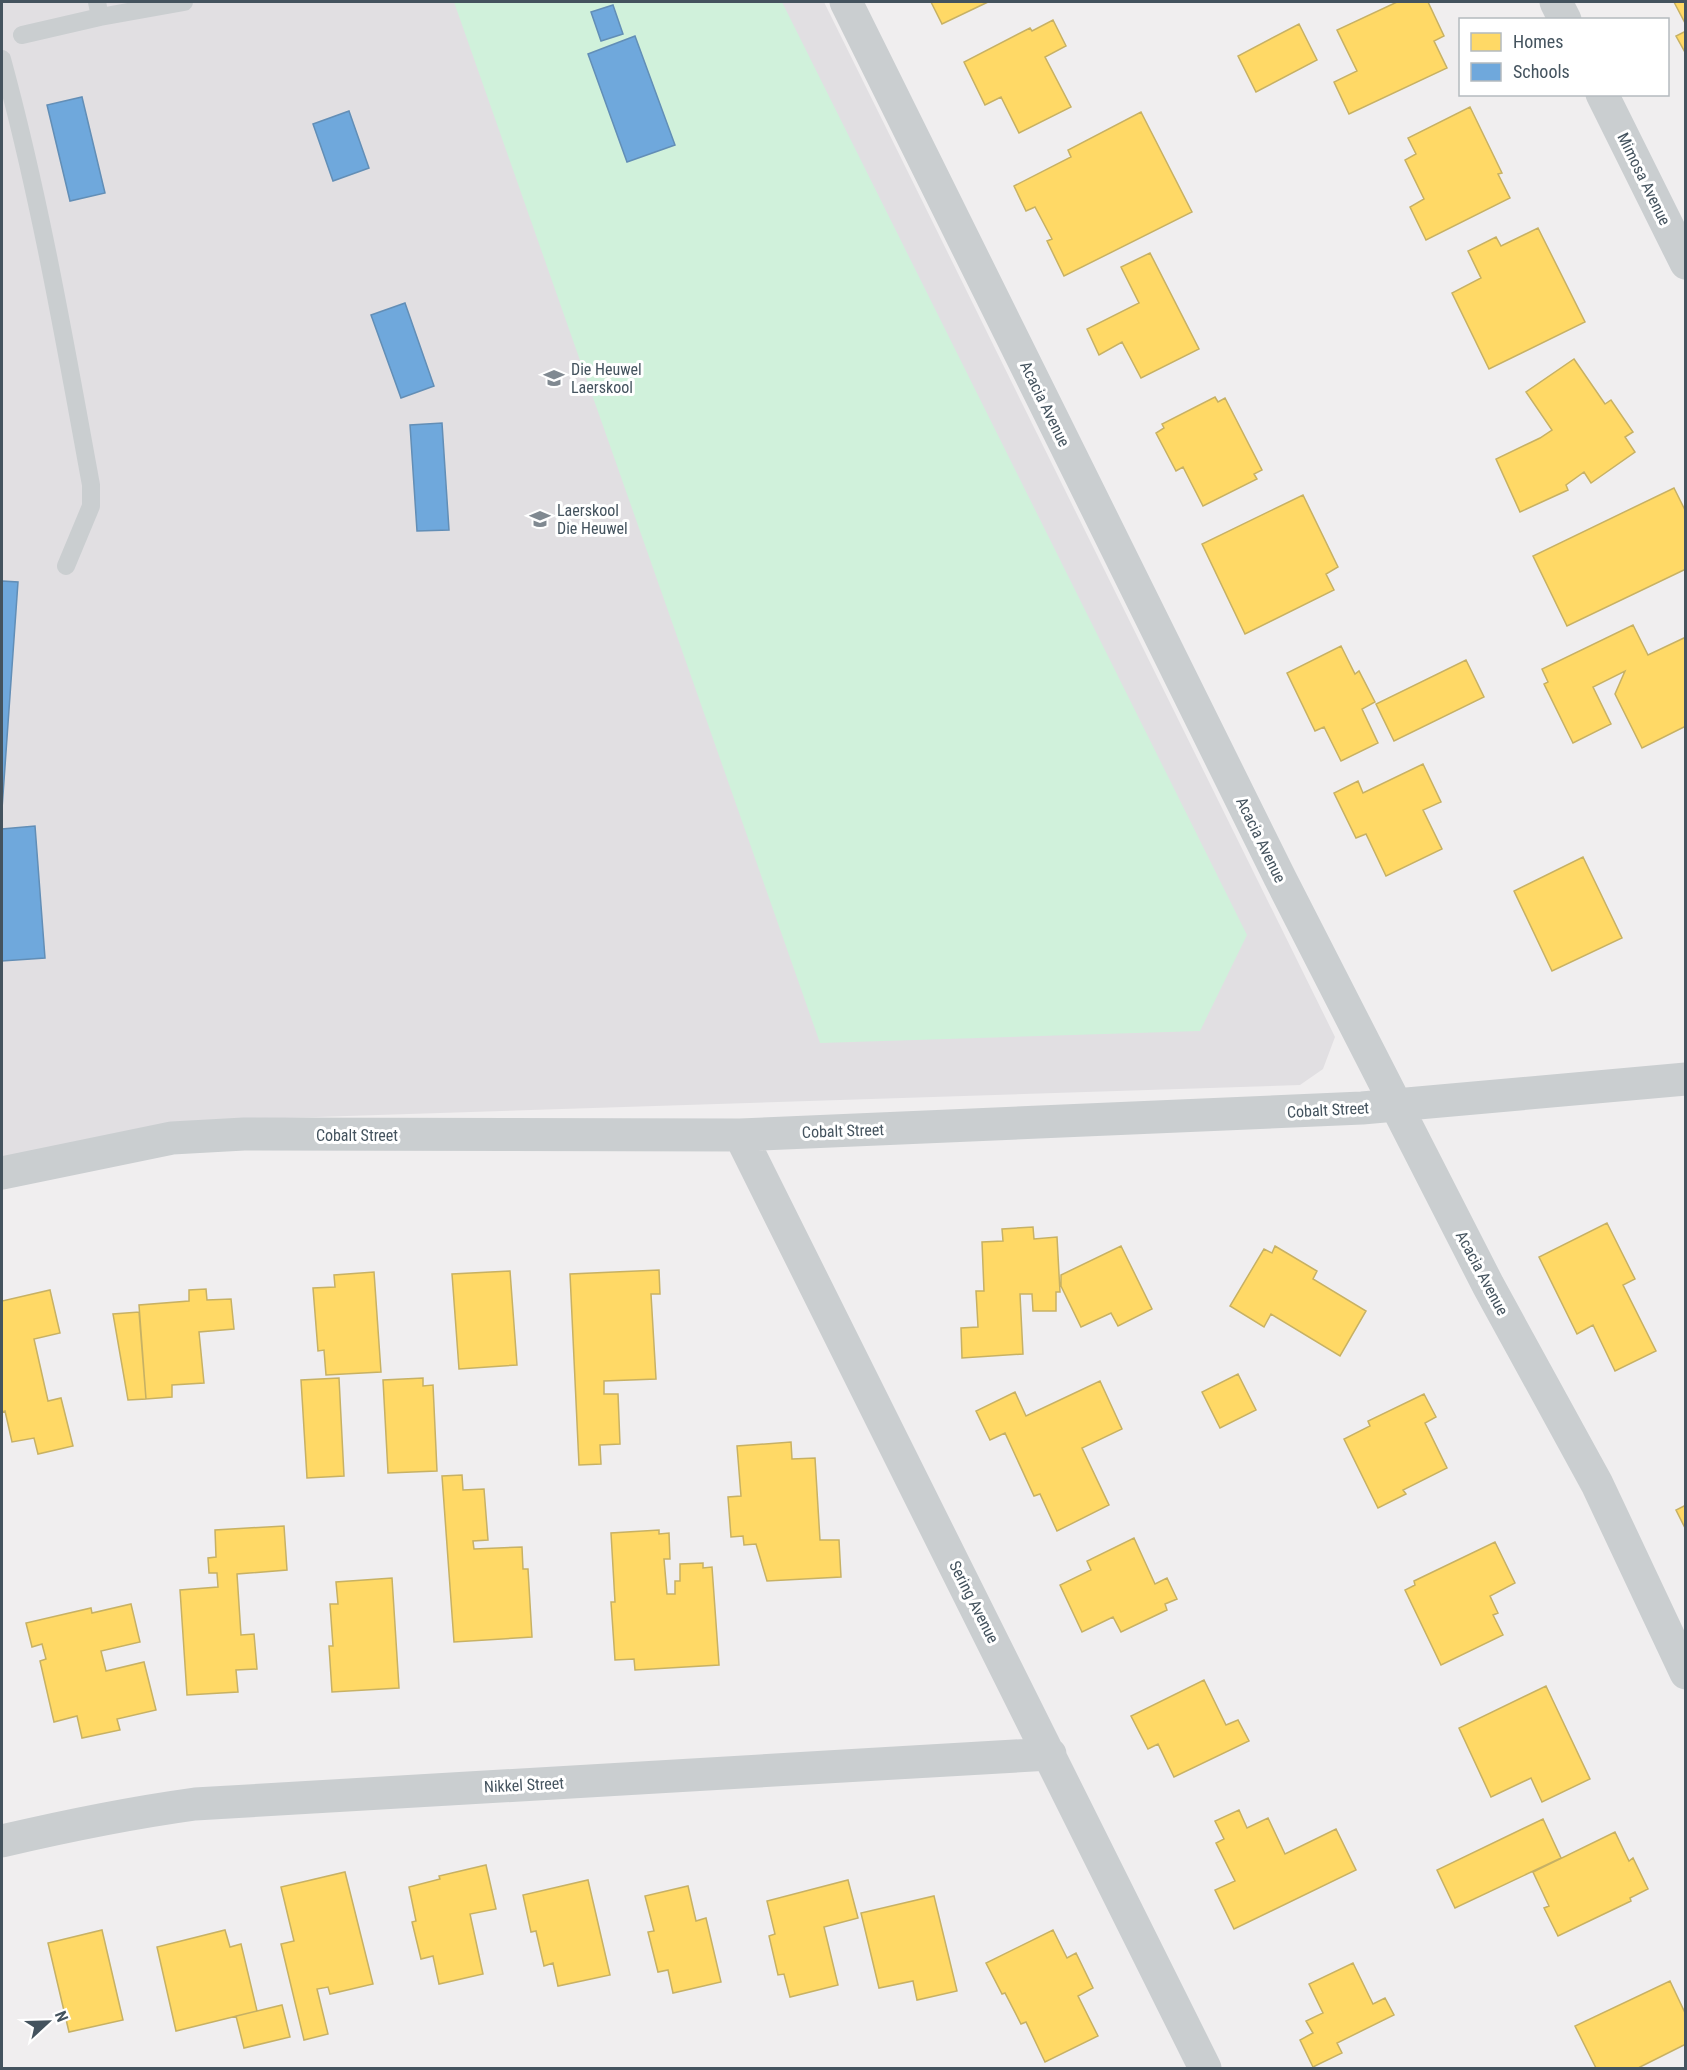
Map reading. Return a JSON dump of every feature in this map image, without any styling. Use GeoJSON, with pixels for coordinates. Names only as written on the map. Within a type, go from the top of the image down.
{"type":"FeatureCollection","features":[{"type":"Feature","properties":{"kind":"street","name":"Acacia Avenue"},"geometry":{"type":"LineString","coordinates":[[846,2],[1275,867],[1488,1286],[1597,1484],[1686,1673]]}},
{"type":"Feature","properties":{"kind":"street"},"geometry":{"type":"LineString","coordinates":[[1556,2],[1564,18]]}},
{"type":"Feature","properties":{"kind":"street","name":"Mimosa Avenue"},"geometry":{"type":"LineString","coordinates":[[1603,96],[1686,263]]}},
{"type":"Feature","properties":{"kind":"street","name":"Cobalt Street"},"geometry":{"type":"LineString","coordinates":[[2,1173],[172,1138],[244,1134],[740,1136],[1397,1106],[1686,1079]]}},
{"type":"Feature","properties":{"kind":"street","name":"Sering Avenue"},"geometry":{"type":"LineString","coordinates":[[740,1136],[1205,2068]]}},
{"type":"Feature","properties":{"kind":"street","name":"Nikkel Street"},"geometry":{"type":"LineString","coordinates":[[2,1841],[67,1826],[195,1804],[1050,1754]]}},
{"type":"Feature","properties":{"kind":"lane"},"geometry":{"type":"LineString","coordinates":[[22,35],[99,9],[184,2]]}},
{"type":"Feature","properties":{"kind":"lane"},"geometry":{"type":"LineString","coordinates":[[2,59],[15,106],[63,330],[91,485],[91,506],[66,566]]}},
{"type":"Feature","properties":{"kind":"shaded area","name":"Laerskool Die Heuwel"},"geometry":{"type":"Polygon","coordinates":[[[2,2],[824,2],[1335,1037],[1323,1069],[1300,1085],[194,1121],[2,1165],[2,2]]]}},
{"type":"Feature","properties":{"kind":"green space"},"geometry":{"type":"Polygon","coordinates":[[[454,2],[782,2],[1247,935],[1200,1031],[820,1043],[454,2]]]}},
{"type":"Feature","properties":{"kind":"building: Homes"},"geometry":{"type":"Polygon","coordinates":[[[931,2],[988,2],[942,24],[931,2]]]}},
{"type":"Feature","properties":{"kind":"building: Homes"},"geometry":{"type":"Polygon","coordinates":[[[1397,2],[1428,2],[1444,36],[1434,41],[1447,68],[1349,114],[1334,82],[1357,71],[1337,30],[1397,2]]]}},
{"type":"Feature","properties":{"kind":"building: Homes"},"geometry":{"type":"Polygon","coordinates":[[[1674,2],[1686,2],[1686,25],[1674,2]]]}},
{"type":"Feature","properties":{"kind":"building: Homes"},"geometry":{"type":"Polygon","coordinates":[[[1053,20],[1066,46],[1045,57],[1071,107],[1019,133],[1001,97],[985,105],[964,62],[1030,28],[1032,31],[1053,20]]]}},
{"type":"Feature","properties":{"kind":"building: Homes"},"geometry":{"type":"Polygon","coordinates":[[[1299,24],[1317,60],[1256,92],[1238,56],[1299,24]]]}},
{"type":"Feature","properties":{"kind":"building: Homes"},"geometry":{"type":"Polygon","coordinates":[[[1686,31],[1686,54],[1676,36],[1686,31]]]}},
{"type":"Feature","properties":{"kind":"building: Homes"},"geometry":{"type":"Polygon","coordinates":[[[1470,107],[1502,173],[1498,174],[1510,198],[1426,240],[1410,207],[1424,199],[1405,160],[1416,154],[1408,138],[1470,107]]]}},
{"type":"Feature","properties":{"kind":"building: Homes"},"geometry":{"type":"Polygon","coordinates":[[[1141,112],[1192,212],[1064,276],[1047,241],[1052,239],[1035,207],[1026,211],[1014,186],[1071,157],[1068,150],[1141,112]]]}},
{"type":"Feature","properties":{"kind":"building: Homes"},"geometry":{"type":"Polygon","coordinates":[[[1538,228],[1585,322],[1489,369],[1452,293],[1481,278],[1468,251],[1496,237],[1501,246],[1538,228]]]}},
{"type":"Feature","properties":{"kind":"building: Homes"},"geometry":{"type":"Polygon","coordinates":[[[1150,253],[1199,349],[1141,378],[1122,342],[1099,355],[1087,329],[1139,303],[1121,267],[1150,253]]]}},
{"type":"Feature","properties":{"kind":"building: Homes"},"geometry":{"type":"Polygon","coordinates":[[[1574,359],[1605,404],[1611,400],[1633,432],[1625,437],[1635,452],[1591,483],[1584,472],[1566,485],[1568,490],[1520,512],[1496,459],[1552,430],[1526,392],[1574,359]]]}},
{"type":"Feature","properties":{"kind":"building: Homes"},"geometry":{"type":"Polygon","coordinates":[[[1215,397],[1218,402],[1225,398],[1262,470],[1254,474],[1257,479],[1203,506],[1183,467],[1176,471],[1156,433],[1164,428],[1162,424],[1215,397]]]}},
{"type":"Feature","properties":{"kind":"building: Homes"},"geometry":{"type":"Polygon","coordinates":[[[1674,488],[1686,512],[1686,569],[1567,626],[1533,556],[1674,488]]]}},
{"type":"Feature","properties":{"kind":"building: Homes"},"geometry":{"type":"Polygon","coordinates":[[[1303,495],[1338,567],[1326,574],[1334,590],[1245,634],[1202,544],[1303,495]]]}},
{"type":"Feature","properties":{"kind":"building: Homes"},"geometry":{"type":"Polygon","coordinates":[[[1633,625],[1648,655],[1686,637],[1686,726],[1642,748],[1615,694],[1625,671],[1593,687],[1611,724],[1573,743],[1544,684],[1548,682],[1542,669],[1633,625]]]}},
{"type":"Feature","properties":{"kind":"building: Homes"},"geometry":{"type":"Polygon","coordinates":[[[1341,646],[1355,674],[1359,671],[1375,702],[1362,709],[1378,743],[1341,761],[1324,727],[1315,731],[1287,673],[1341,646]]]}},
{"type":"Feature","properties":{"kind":"building: Homes"},"geometry":{"type":"Polygon","coordinates":[[[1466,660],[1484,697],[1394,741],[1376,704],[1466,660]]]}},
{"type":"Feature","properties":{"kind":"building: Homes"},"geometry":{"type":"Polygon","coordinates":[[[1423,764],[1441,802],[1423,810],[1442,849],[1386,876],[1366,834],[1356,838],[1334,793],[1358,781],[1363,793],[1423,764]]]}},
{"type":"Feature","properties":{"kind":"building: Homes"},"geometry":{"type":"Polygon","coordinates":[[[1583,857],[1622,938],[1552,971],[1514,891],[1583,857]]]}},
{"type":"Feature","properties":{"kind":"building: Homes"},"geometry":{"type":"Polygon","coordinates":[[[1607,1223],[1635,1279],[1623,1285],[1656,1351],[1615,1371],[1593,1325],[1577,1334],[1539,1257],[1607,1223]]]}},
{"type":"Feature","properties":{"kind":"building: Homes"},"geometry":{"type":"Polygon","coordinates":[[[1033,1227],[1034,1239],[1057,1237],[1060,1292],[1056,1292],[1056,1311],[1033,1311],[1032,1294],[1020,1294],[1023,1354],[962,1358],[961,1328],[978,1327],[976,1291],[984,1291],[982,1242],[1003,1241],[1002,1229],[1033,1227]]]}},
{"type":"Feature","properties":{"kind":"building: Homes"},"geometry":{"type":"Polygon","coordinates":[[[1121,1246],[1152,1309],[1118,1326],[1111,1313],[1081,1327],[1061,1286],[1061,1275],[1121,1246]]]}},
{"type":"Feature","properties":{"kind":"building: Homes"},"geometry":{"type":"Polygon","coordinates":[[[1275,1246],[1317,1271],[1313,1279],[1366,1311],[1340,1356],[1271,1314],[1264,1327],[1230,1306],[1264,1249],[1272,1253],[1275,1246]]]}},
{"type":"Feature","properties":{"kind":"building: Homes"},"geometry":{"type":"Polygon","coordinates":[[[659,1270],[660,1294],[651,1294],[656,1379],[604,1381],[604,1394],[618,1394],[620,1444],[600,1445],[601,1464],[579,1465],[570,1274],[659,1270]]]}},
{"type":"Feature","properties":{"kind":"building: Homes"},"geometry":{"type":"Polygon","coordinates":[[[510,1271],[517,1365],[459,1369],[452,1274],[510,1271]]]}},
{"type":"Feature","properties":{"kind":"building: Homes"},"geometry":{"type":"Polygon","coordinates":[[[374,1272],[381,1372],[326,1375],[324,1350],[318,1351],[313,1288],[335,1287],[334,1275],[374,1272]]]}},
{"type":"Feature","properties":{"kind":"building: Homes"},"geometry":{"type":"Polygon","coordinates":[[[206,1289],[207,1300],[231,1299],[234,1329],[199,1332],[204,1383],[172,1385],[172,1397],[146,1399],[139,1305],[189,1301],[189,1290],[206,1289]]]}},
{"type":"Feature","properties":{"kind":"building: Homes"},"geometry":{"type":"Polygon","coordinates":[[[50,1290],[60,1333],[34,1339],[48,1401],[61,1398],[73,1446],[38,1454],[34,1438],[12,1442],[5,1411],[2,1412],[2,1301],[50,1290]]]}},
{"type":"Feature","properties":{"kind":"building: Homes"},"geometry":{"type":"Polygon","coordinates":[[[139,1312],[146,1399],[128,1400],[113,1314],[139,1312]]]}},
{"type":"Feature","properties":{"kind":"building: Homes"},"geometry":{"type":"Polygon","coordinates":[[[1238,1374],[1256,1410],[1220,1428],[1202,1392],[1238,1374]]]}},
{"type":"Feature","properties":{"kind":"building: Homes"},"geometry":{"type":"Polygon","coordinates":[[[339,1378],[344,1476],[307,1478],[301,1380],[339,1378]]]}},
{"type":"Feature","properties":{"kind":"building: Homes"},"geometry":{"type":"Polygon","coordinates":[[[423,1378],[423,1386],[433,1385],[437,1471],[388,1473],[383,1380],[423,1378]]]}},
{"type":"Feature","properties":{"kind":"building: Homes"},"geometry":{"type":"Polygon","coordinates":[[[1100,1381],[1122,1429],[1082,1448],[1109,1505],[1057,1531],[1040,1494],[1034,1496],[1005,1433],[990,1440],[976,1411],[1015,1392],[1026,1416],[1100,1381]]]}},
{"type":"Feature","properties":{"kind":"building: Homes"},"geometry":{"type":"Polygon","coordinates":[[[1424,1394],[1436,1417],[1425,1423],[1447,1468],[1403,1490],[1406,1494],[1378,1508],[1344,1439],[1370,1426],[1368,1421],[1424,1394]]]}},
{"type":"Feature","properties":{"kind":"building: Homes"},"geometry":{"type":"Polygon","coordinates":[[[791,1442],[792,1459],[815,1458],[820,1540],[839,1540],[841,1577],[767,1581],[756,1544],[744,1545],[743,1536],[731,1537],[728,1497],[741,1496],[737,1446],[791,1442]]]}},
{"type":"Feature","properties":{"kind":"building: Homes"},"geometry":{"type":"Polygon","coordinates":[[[462,1475],[463,1490],[484,1489],[488,1540],[473,1541],[474,1549],[522,1547],[523,1569],[528,1569],[532,1637],[454,1642],[442,1476],[462,1475]]]}},
{"type":"Feature","properties":{"kind":"building: Homes"},"geometry":{"type":"Polygon","coordinates":[[[1686,1505],[1686,1530],[1676,1510],[1686,1505]]]}},
{"type":"Feature","properties":{"kind":"building: Homes"},"geometry":{"type":"Polygon","coordinates":[[[284,1526],[287,1570],[237,1574],[241,1635],[254,1634],[257,1669],[236,1670],[238,1692],[187,1695],[180,1590],[218,1587],[217,1573],[209,1573],[208,1558],[216,1557],[215,1530],[284,1526]]]}},
{"type":"Feature","properties":{"kind":"building: Homes"},"geometry":{"type":"Polygon","coordinates":[[[659,1530],[659,1534],[669,1533],[670,1559],[664,1559],[667,1594],[675,1594],[675,1581],[680,1581],[680,1564],[703,1563],[703,1568],[712,1567],[719,1665],[635,1670],[634,1659],[615,1660],[611,1602],[615,1602],[611,1533],[659,1530]]]}},
{"type":"Feature","properties":{"kind":"building: Homes"},"geometry":{"type":"Polygon","coordinates":[[[1134,1538],[1155,1584],[1167,1578],[1177,1599],[1165,1604],[1167,1610],[1121,1632],[1113,1617],[1082,1632],[1060,1585],[1091,1570],[1087,1561],[1134,1538]]]}},
{"type":"Feature","properties":{"kind":"building: Homes"},"geometry":{"type":"Polygon","coordinates":[[[1495,1542],[1515,1583],[1490,1596],[1498,1613],[1493,1615],[1503,1635],[1441,1665],[1405,1590],[1415,1585],[1414,1581],[1495,1542]]]}},
{"type":"Feature","properties":{"kind":"building: Homes"},"geometry":{"type":"Polygon","coordinates":[[[392,1578],[399,1688],[332,1692],[329,1646],[333,1646],[330,1604],[338,1604],[336,1582],[392,1578]]]}},
{"type":"Feature","properties":{"kind":"building: Homes"},"geometry":{"type":"Polygon","coordinates":[[[131,1604],[140,1642],[101,1651],[106,1671],[144,1662],[156,1710],[117,1719],[120,1730],[82,1738],[77,1716],[54,1722],[40,1661],[46,1659],[42,1644],[32,1647],[26,1623],[91,1608],[92,1613],[131,1604]]]}},
{"type":"Feature","properties":{"kind":"building: Homes"},"geometry":{"type":"Polygon","coordinates":[[[1204,1680],[1226,1725],[1238,1720],[1249,1741],[1174,1777],[1158,1744],[1148,1749],[1131,1716],[1204,1680]]]}},
{"type":"Feature","properties":{"kind":"building: Homes"},"geometry":{"type":"Polygon","coordinates":[[[1546,1686],[1590,1779],[1542,1802],[1531,1778],[1491,1797],[1459,1728],[1546,1686]]]}},
{"type":"Feature","properties":{"kind":"building: Homes"},"geometry":{"type":"Polygon","coordinates":[[[1239,1810],[1247,1828],[1268,1818],[1285,1854],[1336,1829],[1356,1870],[1234,1929],[1215,1890],[1235,1881],[1216,1843],[1224,1839],[1215,1821],[1239,1810]]]}},
{"type":"Feature","properties":{"kind":"building: Homes"},"geometry":{"type":"Polygon","coordinates":[[[1543,1819],[1561,1858],[1455,1908],[1437,1870],[1543,1819]]]}},
{"type":"Feature","properties":{"kind":"building: Homes"},"geometry":{"type":"Polygon","coordinates":[[[1615,1832],[1629,1861],[1633,1858],[1648,1889],[1630,1898],[1631,1901],[1558,1936],[1544,1908],[1549,1906],[1533,1872],[1615,1832]]]}},
{"type":"Feature","properties":{"kind":"building: Homes"},"geometry":{"type":"Polygon","coordinates":[[[486,1865],[496,1909],[470,1914],[483,1974],[439,1984],[433,1956],[421,1959],[412,1922],[416,1921],[409,1887],[440,1879],[439,1876],[486,1865]]]}},
{"type":"Feature","properties":{"kind":"building: Homes"},"geometry":{"type":"Polygon","coordinates":[[[345,1872],[373,1984],[330,1994],[328,1987],[317,1989],[328,2034],[304,2040],[281,1944],[294,1941],[281,1887],[345,1872]]]}},
{"type":"Feature","properties":{"kind":"building: Homes"},"geometry":{"type":"Polygon","coordinates":[[[588,1880],[610,1975],[558,1986],[553,1963],[544,1966],[536,1931],[531,1932],[523,1895],[588,1880]]]}},
{"type":"Feature","properties":{"kind":"building: Homes"},"geometry":{"type":"Polygon","coordinates":[[[848,1880],[858,1918],[824,1927],[838,1985],[790,1997],[784,1974],[778,1975],[769,1936],[775,1934],[767,1901],[848,1880]]]}},
{"type":"Feature","properties":{"kind":"building: Homes"},"geometry":{"type":"Polygon","coordinates":[[[688,1886],[696,1921],[706,1918],[721,1982],[673,1993],[668,1970],[658,1972],[648,1932],[654,1931],[645,1896],[688,1886]]]}},
{"type":"Feature","properties":{"kind":"building: Homes"},"geometry":{"type":"Polygon","coordinates":[[[934,1896],[957,1991],[917,2000],[913,1981],[879,1988],[861,1913],[934,1896]]]}},
{"type":"Feature","properties":{"kind":"building: Homes"},"geometry":{"type":"Polygon","coordinates":[[[102,1930],[123,2020],[69,2032],[48,1943],[102,1930]]]}},
{"type":"Feature","properties":{"kind":"building: Homes"},"geometry":{"type":"Polygon","coordinates":[[[225,1930],[230,1947],[241,1944],[257,2011],[176,2031],[157,1947],[225,1930]]]}},
{"type":"Feature","properties":{"kind":"building: Homes"},"geometry":{"type":"Polygon","coordinates":[[[1053,1930],[1067,1958],[1076,1953],[1093,1988],[1078,1996],[1098,2036],[1045,2062],[1026,2022],[1021,2024],[986,1963],[1053,1930]]]}},
{"type":"Feature","properties":{"kind":"building: Homes"},"geometry":{"type":"Polygon","coordinates":[[[1353,1963],[1373,2004],[1385,1998],[1394,2015],[1337,2043],[1342,2053],[1313,2067],[1300,2040],[1313,2033],[1306,2021],[1323,2013],[1309,1984],[1353,1963]]]}},
{"type":"Feature","properties":{"kind":"building: Homes"},"geometry":{"type":"Polygon","coordinates":[[[1670,1981],[1686,2015],[1686,2044],[1641,2068],[1596,2068],[1575,2026],[1670,1981]]]}},
{"type":"Feature","properties":{"kind":"building: Homes"},"geometry":{"type":"Polygon","coordinates":[[[282,2005],[290,2037],[244,2048],[236,2016],[282,2005]]]}},
{"type":"Feature","properties":{"kind":"building: Schools"},"geometry":{"type":"Polygon","coordinates":[[[613,5],[623,34],[601,41],[591,12],[613,5]]]}},
{"type":"Feature","properties":{"kind":"building: Schools"},"geometry":{"type":"Polygon","coordinates":[[[635,36],[675,145],[627,162],[588,54],[635,36]]]}},
{"type":"Feature","properties":{"kind":"building: Schools"},"geometry":{"type":"Polygon","coordinates":[[[82,97],[105,193],[70,201],[47,105],[82,97]]]}},
{"type":"Feature","properties":{"kind":"building: Schools"},"geometry":{"type":"Polygon","coordinates":[[[349,111],[369,168],[333,181],[313,124],[349,111]]]}},
{"type":"Feature","properties":{"kind":"building: Schools"},"geometry":{"type":"Polygon","coordinates":[[[405,303],[434,386],[401,398],[371,315],[405,303]]]}},
{"type":"Feature","properties":{"kind":"building: Schools"},"geometry":{"type":"Polygon","coordinates":[[[442,423],[449,530],[417,531],[410,425],[442,423]]]}},
{"type":"Feature","properties":{"kind":"building: Schools"},"geometry":{"type":"Polygon","coordinates":[[[2,581],[18,582],[2,809],[2,581]]]}},
{"type":"Feature","properties":{"kind":"building: Schools"},"geometry":{"type":"Polygon","coordinates":[[[35,826],[45,958],[2,961],[2,829],[35,826]]]}},
{"type":"Feature","properties":{"kind":"place","name":"Die Heuwel Laerskool"},"geometry":{"type":"Point","coordinates":[554,378]}},
{"type":"Feature","properties":{"kind":"place","name":"Laerskool Die Heuwel"},"geometry":{"type":"Point","coordinates":[540,519]}}]}
